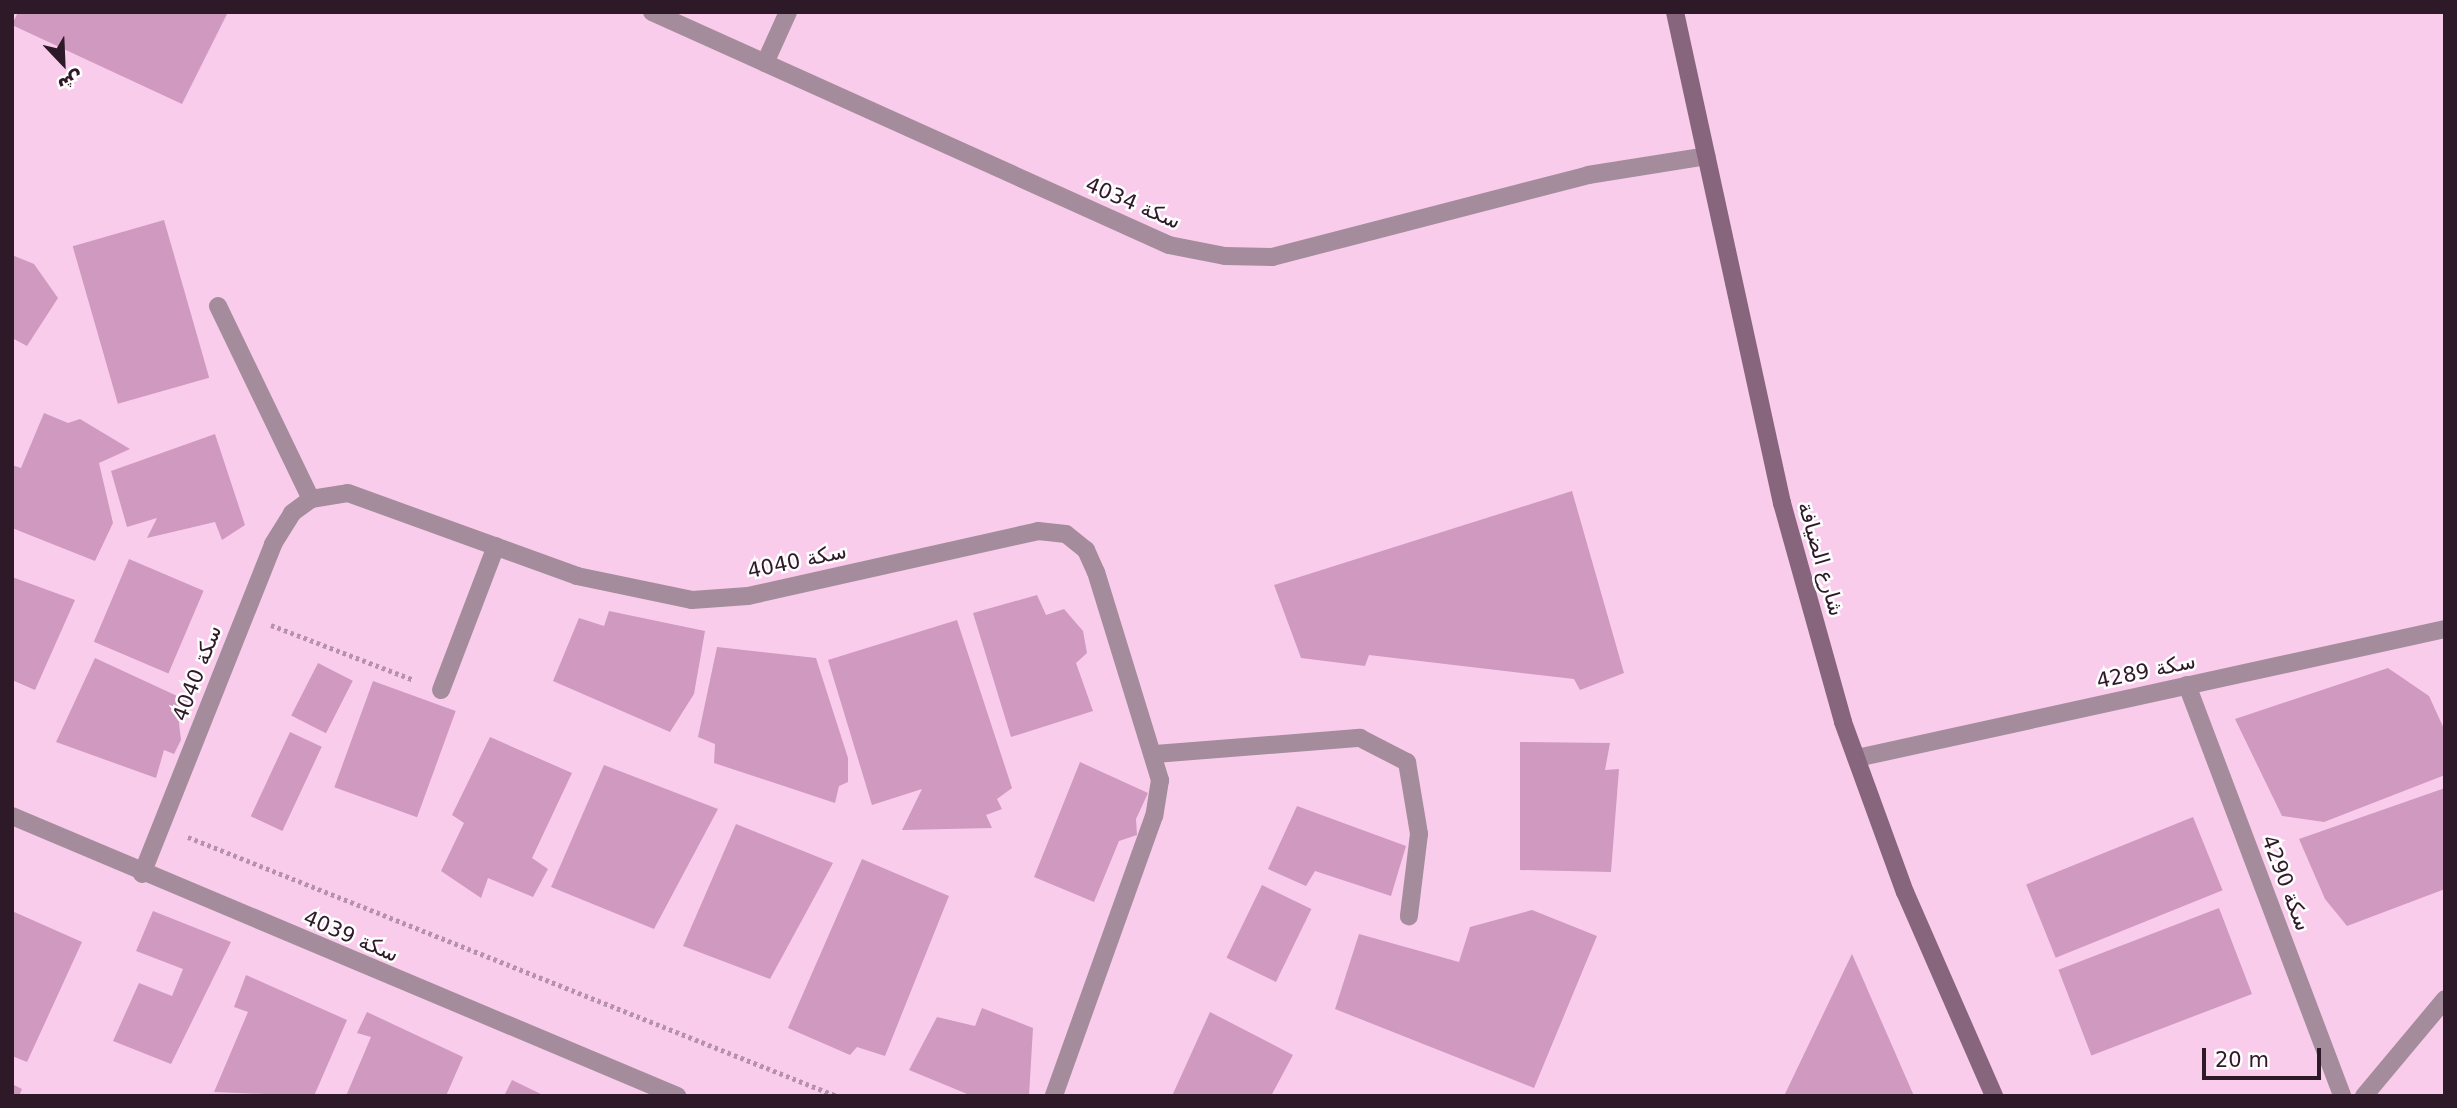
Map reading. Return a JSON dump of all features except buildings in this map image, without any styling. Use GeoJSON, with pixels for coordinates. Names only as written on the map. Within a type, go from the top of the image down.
{"type":"FeatureCollection","features":[{"type":"Feature","properties":{"kind":"street","name":"سكة 4034"},"geometry":{"type":"LineString","coordinates":[[652,12],[1169,245],[1225,256],[1272,257],[1588,175],[1706,156]]}},
{"type":"Feature","properties":{"kind":"street"},"geometry":{"type":"LineString","coordinates":[[765,62],[788,12]]}},
{"type":"Feature","properties":{"kind":"street","name":"شارع الضيافة"},"geometry":{"type":"LineString","coordinates":[[1675,12],[1782,503],[1857,758],[1905,892],[1994,1096]]}},
{"type":"Feature","properties":{"kind":"street"},"geometry":{"type":"LineString","coordinates":[[218,306],[311,499]]}},
{"type":"Feature","properties":{"kind":"street","name":"سكة 4040"},"geometry":{"type":"LineString","coordinates":[[142,874],[272,544],[292,513],[311,499],[348,493],[588,580],[692,600],[748,596],[1038,531],[1066,534],[1086,550],[1096,572],[1155,754],[1160,780],[1154,816],[1054,1096]]}},
{"type":"Feature","properties":{"kind":"street"},"geometry":{"type":"LineString","coordinates":[[441,690],[496,545]]}},
{"type":"Feature","properties":{"kind":"street","name":"سكة 4289"},"geometry":{"type":"LineString","coordinates":[[1857,758],[2445,629]]}},
{"type":"Feature","properties":{"kind":"street","name":"سكة 4290"},"geometry":{"type":"LineString","coordinates":[[2187,685],[2342,1096]]}},
{"type":"Feature","properties":{"kind":"street"},"geometry":{"type":"LineString","coordinates":[[1155,754],[1360,737],[1407,762],[1419,834],[1409,916]]}},
{"type":"Feature","properties":{"kind":"street","name":"سكة 4039"},"geometry":{"type":"LineString","coordinates":[[12,816],[142,874],[674,1095]]}},
{"type":"Feature","properties":{"kind":"street"},"geometry":{"type":"LineString","coordinates":[[2364,1096],[2445,999]]}},
{"type":"Feature","properties":{"kind":"path"},"geometry":{"type":"LineString","coordinates":[[244,615],[441,690]]}},
{"type":"Feature","properties":{"kind":"path"},"geometry":{"type":"LineString","coordinates":[[161,827],[837,1096]]}}]}
